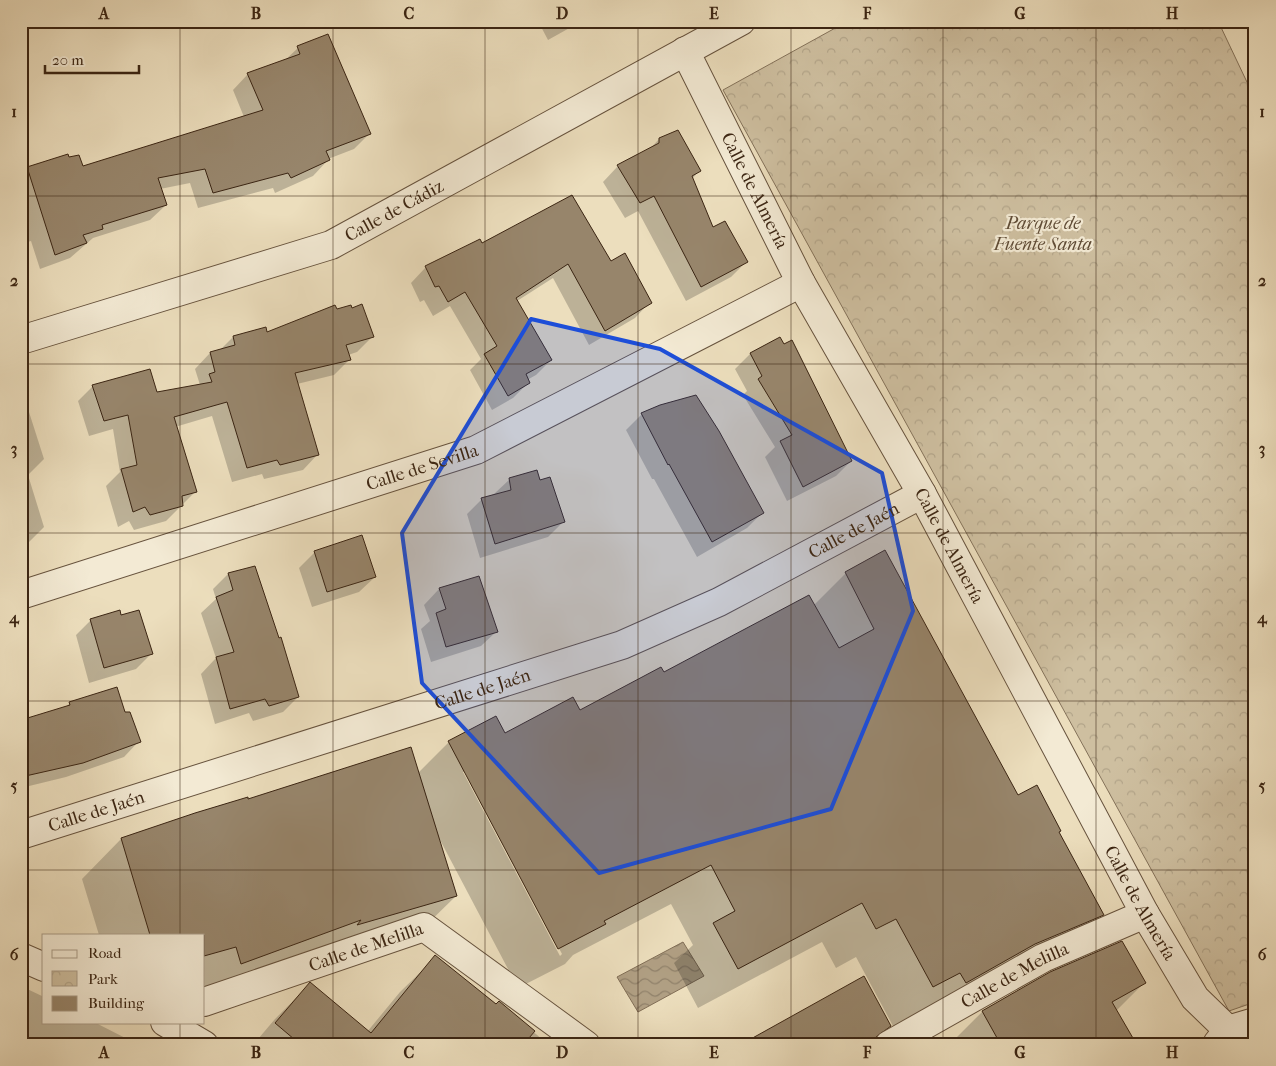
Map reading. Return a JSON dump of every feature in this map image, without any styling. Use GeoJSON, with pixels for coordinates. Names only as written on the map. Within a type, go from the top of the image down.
{"type":"FeatureCollection","features":[{"type":"Feature","properties":{"kind":"street","name":"Calle de Cádiz"},"geometry":{"type":"LineString","coordinates":[[21,340],[331,245],[741,21]]}},
{"type":"Feature","properties":{"kind":"street","name":"Calle de Almería"},"geometry":{"type":"LineString","coordinates":[[685,52],[801,283],[922,494],[1144,914],[1195,998],[1222,1037]]}},
{"type":"Feature","properties":{"kind":"street","name":"Calle de Sevilla"},"geometry":{"type":"LineString","coordinates":[[21,595],[476,450],[801,283]]}},
{"type":"Feature","properties":{"kind":"street","name":"Calle de Jaén"},"geometry":{"type":"LineString","coordinates":[[21,835],[622,645],[719,602],[922,494]]}},
{"type":"Feature","properties":{"kind":"street","name":"Calle de Melilla"},"geometry":{"type":"LineString","coordinates":[[889,1045],[1043,958],[1144,914]]}},
{"type":"Feature","properties":{"kind":"street","name":"Calle de Melilla"},"geometry":{"type":"LineString","coordinates":[[205,1002],[424,927],[586,1045]]}},
{"type":"Feature","properties":{"kind":"street"},"geometry":{"type":"LineString","coordinates":[[21,958],[42,966]]}},
{"type":"Feature","properties":{"kind":"street"},"geometry":{"type":"LineString","coordinates":[[1222,1037],[1255,1022]]}},
{"type":"Feature","properties":{"kind":"street"},"geometry":{"type":"LineString","coordinates":[[167,1024],[204,1045]]}},
{"type":"Feature","properties":{"kind":"highlighted area"},"geometry":{"type":"Polygon","coordinates":[[[531,319],[660,349],[882,473],[913,611],[831,809],[599,873],[422,683],[402,533],[531,319]]]}},
{"type":"Feature","properties":{"kind":"green space","name":"Parque de Fuente Santa"},"geometry":{"type":"Polygon","coordinates":[[[848,21],[1218,21],[1255,99],[1255,1002],[1229,1011],[723,90],[848,21]]]}},
{"type":"Feature","properties":{"kind":"water"},"geometry":{"type":"Polygon","coordinates":[[[683,942],[704,976],[638,1012],[617,977],[683,942]]]}},
{"type":"Feature","properties":{"kind":"building"},"geometry":{"type":"Polygon","coordinates":[[[328,34],[371,134],[326,151],[330,160],[291,178],[288,173],[213,193],[205,169],[158,178],[167,205],[102,225],[103,229],[83,235],[87,243],[55,255],[27,167],[68,154],[69,157],[79,155],[83,166],[263,110],[247,73],[300,54],[297,46],[328,34]]]}},
{"type":"Feature","properties":{"kind":"building"},"geometry":{"type":"Polygon","coordinates":[[[678,130],[701,171],[692,176],[713,227],[725,221],[748,262],[701,287],[654,196],[640,203],[617,165],[659,143],[659,138],[678,130]]]}},
{"type":"Feature","properties":{"kind":"building"},"geometry":{"type":"Polygon","coordinates":[[[572,195],[611,261],[625,253],[652,303],[605,331],[568,264],[516,298],[552,360],[526,374],[530,383],[508,396],[484,354],[497,346],[465,292],[448,302],[439,286],[435,287],[425,266],[480,239],[482,243],[572,195]]]}},
{"type":"Feature","properties":{"kind":"building"},"geometry":{"type":"Polygon","coordinates":[[[362,304],[374,337],[346,345],[351,360],[295,373],[319,455],[280,465],[277,460],[247,468],[227,402],[174,417],[197,492],[182,496],[183,506],[150,515],[145,507],[133,512],[121,469],[137,465],[128,415],[104,421],[92,385],[150,369],[157,392],[212,382],[209,374],[215,372],[210,352],[235,345],[233,336],[266,327],[267,332],[335,305],[337,309],[351,305],[352,308],[362,304]]]}},
{"type":"Feature","properties":{"kind":"building"},"geometry":{"type":"Polygon","coordinates":[[[780,337],[784,344],[792,340],[852,461],[803,487],[780,441],[792,435],[758,379],[762,376],[750,353],[780,337]]]}},
{"type":"Feature","properties":{"kind":"building"},"geometry":{"type":"Polygon","coordinates":[[[696,395],[719,431],[764,513],[712,542],[641,413],[660,405],[696,395]]]}},
{"type":"Feature","properties":{"kind":"building"},"geometry":{"type":"Polygon","coordinates":[[[537,470],[540,480],[550,477],[565,522],[495,544],[481,498],[511,490],[509,478],[537,470]]]}},
{"type":"Feature","properties":{"kind":"building"},"geometry":{"type":"Polygon","coordinates":[[[362,535],[376,577],[327,592],[314,551],[362,535]]]}},
{"type":"Feature","properties":{"kind":"building"},"geometry":{"type":"Polygon","coordinates":[[[885,550],[1018,795],[1037,785],[1061,831],[1059,832],[1104,915],[1035,944],[966,983],[960,973],[933,987],[896,919],[876,929],[862,903],[738,969],[713,923],[735,911],[711,865],[604,921],[606,924],[558,949],[448,741],[496,716],[505,733],[573,697],[580,710],[661,667],[664,672],[809,595],[839,648],[874,629],[845,572],[885,550]]]}},
{"type":"Feature","properties":{"kind":"building"},"geometry":{"type":"Polygon","coordinates":[[[255,566],[279,638],[281,637],[299,697],[269,706],[265,699],[230,709],[216,657],[234,652],[216,597],[233,590],[228,573],[255,566]]]}},
{"type":"Feature","properties":{"kind":"building"},"geometry":{"type":"Polygon","coordinates":[[[479,576],[498,632],[446,647],[436,613],[446,609],[439,588],[479,576]]]}},
{"type":"Feature","properties":{"kind":"building"},"geometry":{"type":"Polygon","coordinates":[[[120,610],[121,615],[139,610],[153,654],[104,668],[90,619],[120,610]]]}},
{"type":"Feature","properties":{"kind":"building"},"geometry":{"type":"Polygon","coordinates":[[[117,687],[125,712],[130,712],[141,742],[83,763],[21,777],[21,720],[70,705],[69,702],[117,687]]]}},
{"type":"Feature","properties":{"kind":"building"},"geometry":{"type":"Polygon","coordinates":[[[411,747],[457,896],[357,925],[361,920],[241,964],[236,947],[205,956],[205,934],[150,934],[121,838],[195,813],[248,797],[248,799],[411,747]]]}},
{"type":"Feature","properties":{"kind":"building"},"geometry":{"type":"Polygon","coordinates":[[[1122,941],[1146,983],[1112,1002],[1137,1045],[1001,1045],[982,1011],[1050,972],[1122,941]]]}},
{"type":"Feature","properties":{"kind":"building"},"geometry":{"type":"Polygon","coordinates":[[[435,955],[496,1004],[499,1001],[535,1031],[523,1045],[301,1045],[275,1023],[310,982],[371,1033],[435,955]]]}},
{"type":"Feature","properties":{"kind":"building"},"geometry":{"type":"Polygon","coordinates":[[[864,976],[891,1026],[876,1037],[873,1045],[740,1045],[864,976]]]}}]}
